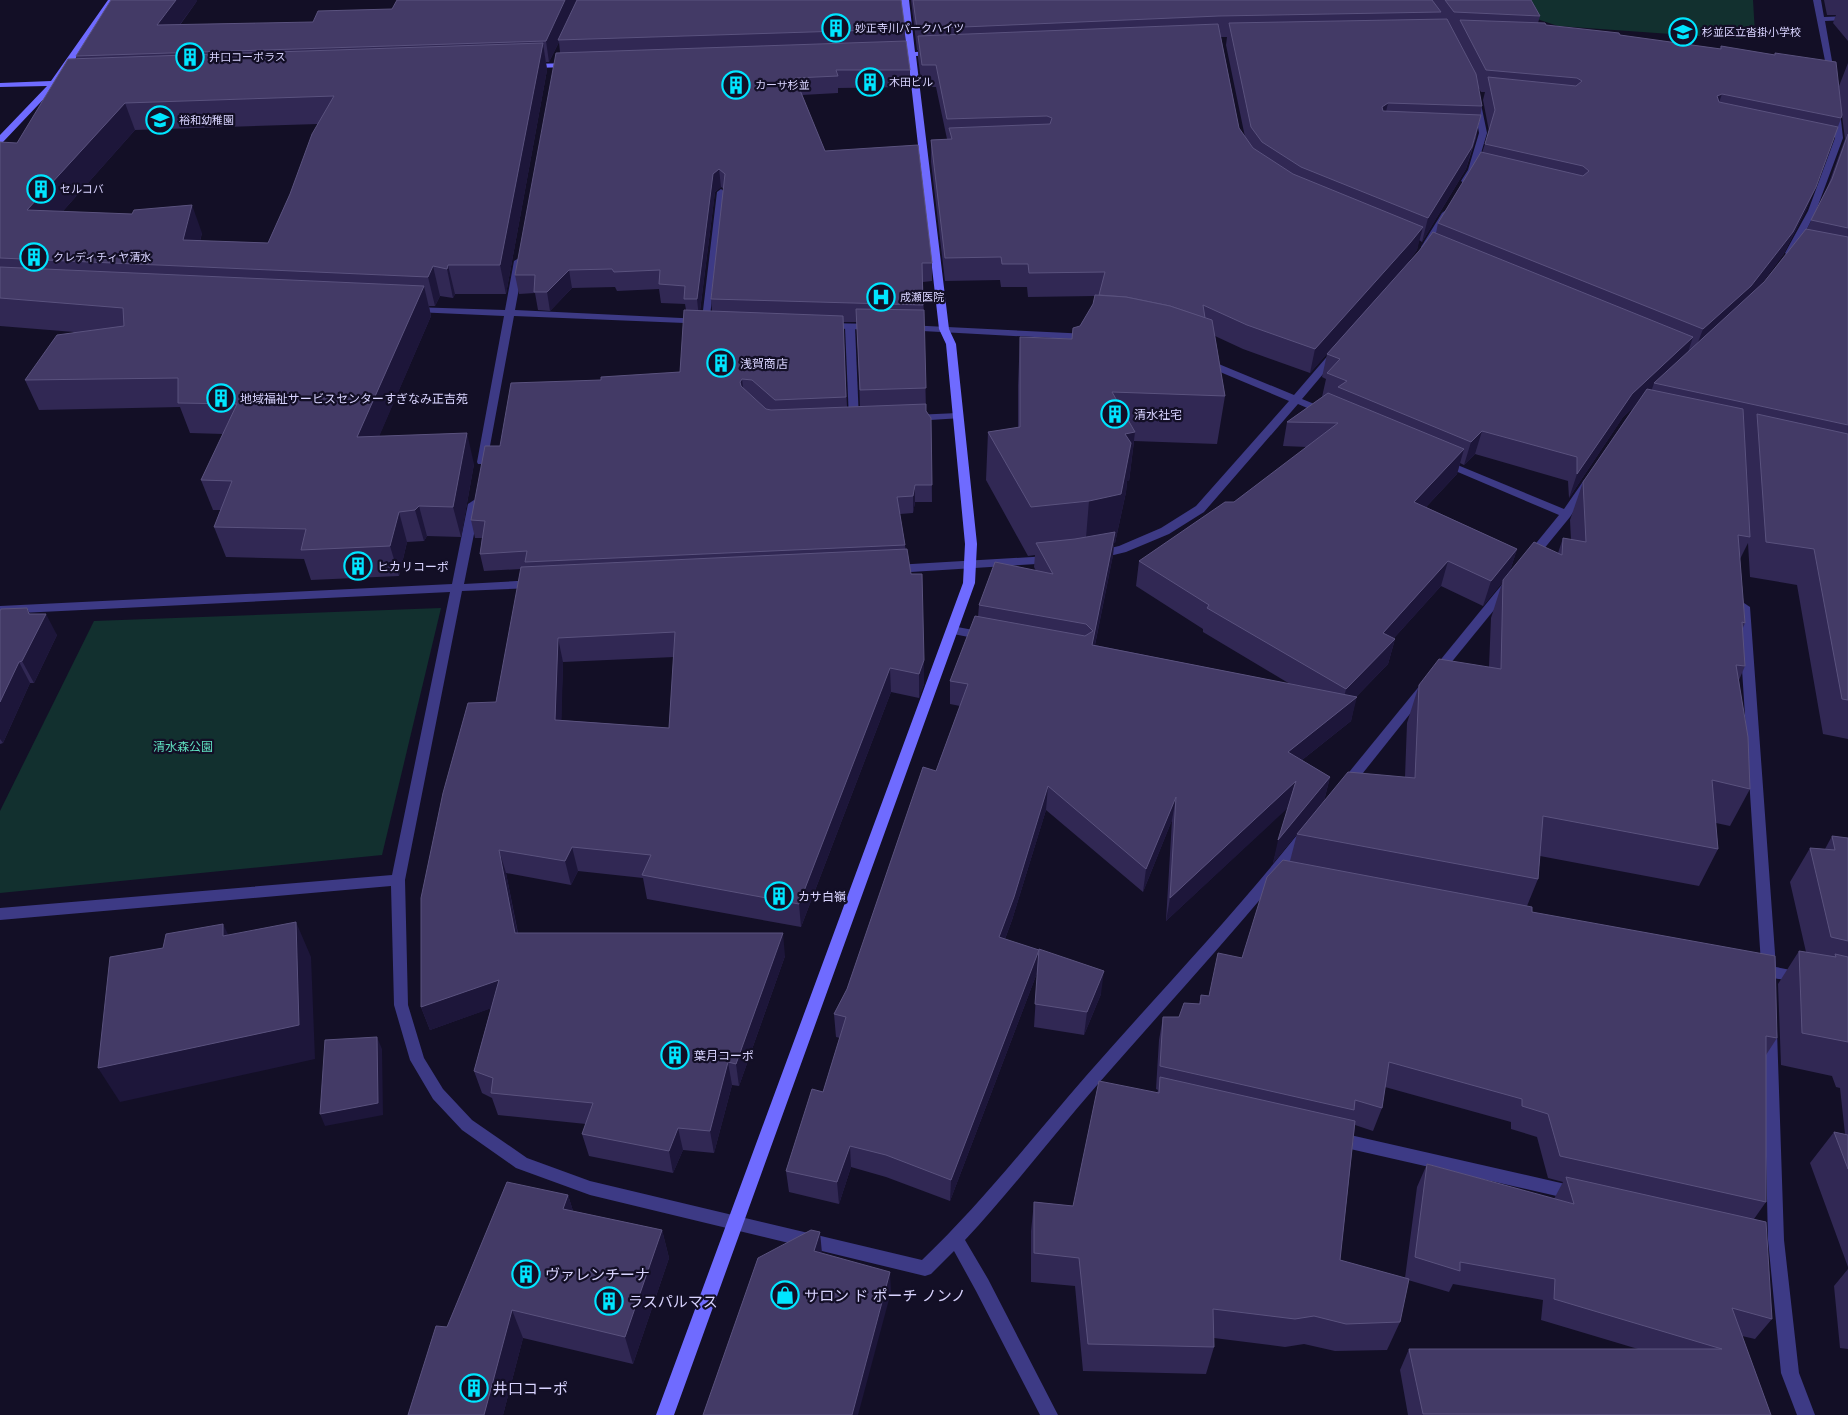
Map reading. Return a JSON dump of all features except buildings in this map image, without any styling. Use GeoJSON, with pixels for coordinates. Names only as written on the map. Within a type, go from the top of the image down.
{"type":"FeatureCollection","features":[{"type":"Feature","properties":{"kind":"street"},"geometry":{"type":"LineString","coordinates":[[0,140],[54,83],[112,0]]}},
{"type":"Feature","properties":{"kind":"street"},"geometry":{"type":"LineString","coordinates":[[665,1415],[734,1221],[969,583],[971,544],[951,344],[944,329],[928,147],[905,0]]}},
{"type":"Feature","properties":{"kind":"street"},"geometry":{"type":"LineString","coordinates":[[1817,0],[1833,78]]}},
{"type":"Feature","properties":{"kind":"street"},"geometry":{"type":"LineString","coordinates":[[1822,19],[1848,18]]}},
{"type":"Feature","properties":{"kind":"street"},"geometry":{"type":"LineString","coordinates":[[885,55],[947,52]]}},
{"type":"Feature","properties":{"kind":"street"},"geometry":{"type":"LineString","coordinates":[[525,67],[582,64]]}},
{"type":"Feature","properties":{"kind":"street"},"geometry":{"type":"LineString","coordinates":[[0,85],[80,82]]}},
{"type":"Feature","properties":{"kind":"street"},"geometry":{"type":"LineString","coordinates":[[1424,250],[1455,197],[1476,171],[1478,133],[1476,95]]}},
{"type":"Feature","properties":{"kind":"street"},"geometry":{"type":"LineString","coordinates":[[1790,259],[1812,211],[1832,145],[1839,138],[1835,103]]}},
{"type":"Feature","properties":{"kind":"street"},"geometry":{"type":"LineString","coordinates":[[401,309],[711,322],[721,192]]}},
{"type":"Feature","properties":{"kind":"street"},"geometry":{"type":"LineString","coordinates":[[480,475],[520,250]]}},
{"type":"Feature","properties":{"kind":"street"},"geometry":{"type":"LineString","coordinates":[[814,326],[944,329],[1103,338]]}},
{"type":"Feature","properties":{"kind":"street"},"geometry":{"type":"LineString","coordinates":[[850,327],[854,420]]}},
{"type":"Feature","properties":{"kind":"street"},"geometry":{"type":"LineString","coordinates":[[1084,556],[1122,549],[1165,531],[1200,509],[1223,485],[1339,348]]}},
{"type":"Feature","properties":{"kind":"street"},"geometry":{"type":"LineString","coordinates":[[1197,358],[1331,414]]}},
{"type":"Feature","properties":{"kind":"street"},"geometry":{"type":"LineString","coordinates":[[901,418],[958,416]]}},
{"type":"Feature","properties":{"kind":"street"},"geometry":{"type":"LineString","coordinates":[[1430,456],[1566,514]]}},
{"type":"Feature","properties":{"kind":"street"},"geometry":{"type":"LineString","coordinates":[[1338,794],[1566,514],[1592,475]]}},
{"type":"Feature","properties":{"kind":"street"},"geometry":{"type":"LineString","coordinates":[[476,494],[459,588],[398,880],[398,946],[401,1005],[418,1060],[438,1094],[467,1125],[522,1163],[590,1188],[925,1268],[956,1240],[1089,1083],[1273,876],[1309,832]]}},
{"type":"Feature","properties":{"kind":"street"},"geometry":{"type":"LineString","coordinates":[[886,569],[1062,559]]}},
{"type":"Feature","properties":{"kind":"street"},"geometry":{"type":"LineString","coordinates":[[0,610],[548,584]]}},
{"type":"Feature","properties":{"kind":"street"},"geometry":{"type":"LineString","coordinates":[[1743,592],[1769,976]]}},
{"type":"Feature","properties":{"kind":"street"},"geometry":{"type":"LineString","coordinates":[[952,630],[999,638]]}},
{"type":"Feature","properties":{"kind":"street"},"geometry":{"type":"LineString","coordinates":[[1273,876],[1292,880]]}},
{"type":"Feature","properties":{"kind":"street"},"geometry":{"type":"LineString","coordinates":[[0,914],[398,880]]}},
{"type":"Feature","properties":{"kind":"street"},"geometry":{"type":"LineString","coordinates":[[1750,967],[1769,976],[1813,979]]}},
{"type":"Feature","properties":{"kind":"street"},"geometry":{"type":"LineString","coordinates":[[1770,1021],[1776,1240],[1790,1373],[1806,1415]]}},
{"type":"Feature","properties":{"kind":"street"},"geometry":{"type":"LineString","coordinates":[[1089,1083],[1109,1087]]}},
{"type":"Feature","properties":{"kind":"street"},"geometry":{"type":"LineString","coordinates":[[1322,1136],[1592,1198]]}},
{"type":"Feature","properties":{"kind":"street"},"geometry":{"type":"LineString","coordinates":[[1757,1235],[1776,1240]]}},
{"type":"Feature","properties":{"kind":"street"},"geometry":{"type":"LineString","coordinates":[[956,1240],[982,1285],[1049,1415]]}},
{"type":"Feature","properties":{"kind":"green space"},"geometry":{"type":"Polygon","coordinates":[[[1531,0],[1753,0],[1755,34],[1741,39],[1558,26],[1537,19],[1531,0]]]}},
{"type":"Feature","properties":{"kind":"green space","name":"清水森公園"},"geometry":{"type":"Polygon","coordinates":[[[441,608],[382,855],[0,893],[0,811],[94,621],[441,608]]]}},
{"type":"Feature","properties":{"kind":"place","name":"妙正寺川パークハイツ"},"geometry":{"type":"Point","coordinates":[836,28]}},
{"type":"Feature","properties":{"kind":"place","name":"杉並区立沓掛小学校"},"geometry":{"type":"Point","coordinates":[1683,32]}},
{"type":"Feature","properties":{"kind":"place","name":"井口コーポラス"},"geometry":{"type":"Point","coordinates":[190,57]}},
{"type":"Feature","properties":{"kind":"place","name":"木田ビル"},"geometry":{"type":"Point","coordinates":[870,82]}},
{"type":"Feature","properties":{"kind":"place","name":"カーサ杉並"},"geometry":{"type":"Point","coordinates":[736,85]}},
{"type":"Feature","properties":{"kind":"place","name":"裕和幼稚園"},"geometry":{"type":"Point","coordinates":[160,120]}},
{"type":"Feature","properties":{"kind":"place","name":"セルコバ"},"geometry":{"type":"Point","coordinates":[41,189]}},
{"type":"Feature","properties":{"kind":"place","name":"クレディチィヤ清水"},"geometry":{"type":"Point","coordinates":[34,257]}},
{"type":"Feature","properties":{"kind":"place","name":"成瀬医院"},"geometry":{"type":"Point","coordinates":[881,297]}},
{"type":"Feature","properties":{"kind":"place","name":"浅賀商店"},"geometry":{"type":"Point","coordinates":[721,363]}},
{"type":"Feature","properties":{"kind":"place","name":"地域福祉サービスセンターすぎなみ正吉苑"},"geometry":{"type":"Point","coordinates":[221,398]}},
{"type":"Feature","properties":{"kind":"place","name":"清水社宅"},"geometry":{"type":"Point","coordinates":[1115,414]}},
{"type":"Feature","properties":{"kind":"place","name":"ヒカリコーポ"},"geometry":{"type":"Point","coordinates":[358,566]}},
{"type":"Feature","properties":{"kind":"place","name":"カサ白嶺"},"geometry":{"type":"Point","coordinates":[779,896]}},
{"type":"Feature","properties":{"kind":"place","name":"葉月コーポ"},"geometry":{"type":"Point","coordinates":[675,1055]}},
{"type":"Feature","properties":{"kind":"place","name":"ヴァレンチーナ"},"geometry":{"type":"Point","coordinates":[526,1274]}},
{"type":"Feature","properties":{"kind":"place","name":"サロン ド ポーチ ノンノ"},"geometry":{"type":"Point","coordinates":[785,1295]}},
{"type":"Feature","properties":{"kind":"place","name":"ラスパルマス"},"geometry":{"type":"Point","coordinates":[609,1301]}},
{"type":"Feature","properties":{"kind":"place","name":"井口コーポ"},"geometry":{"type":"Point","coordinates":[474,1388]}}]}
